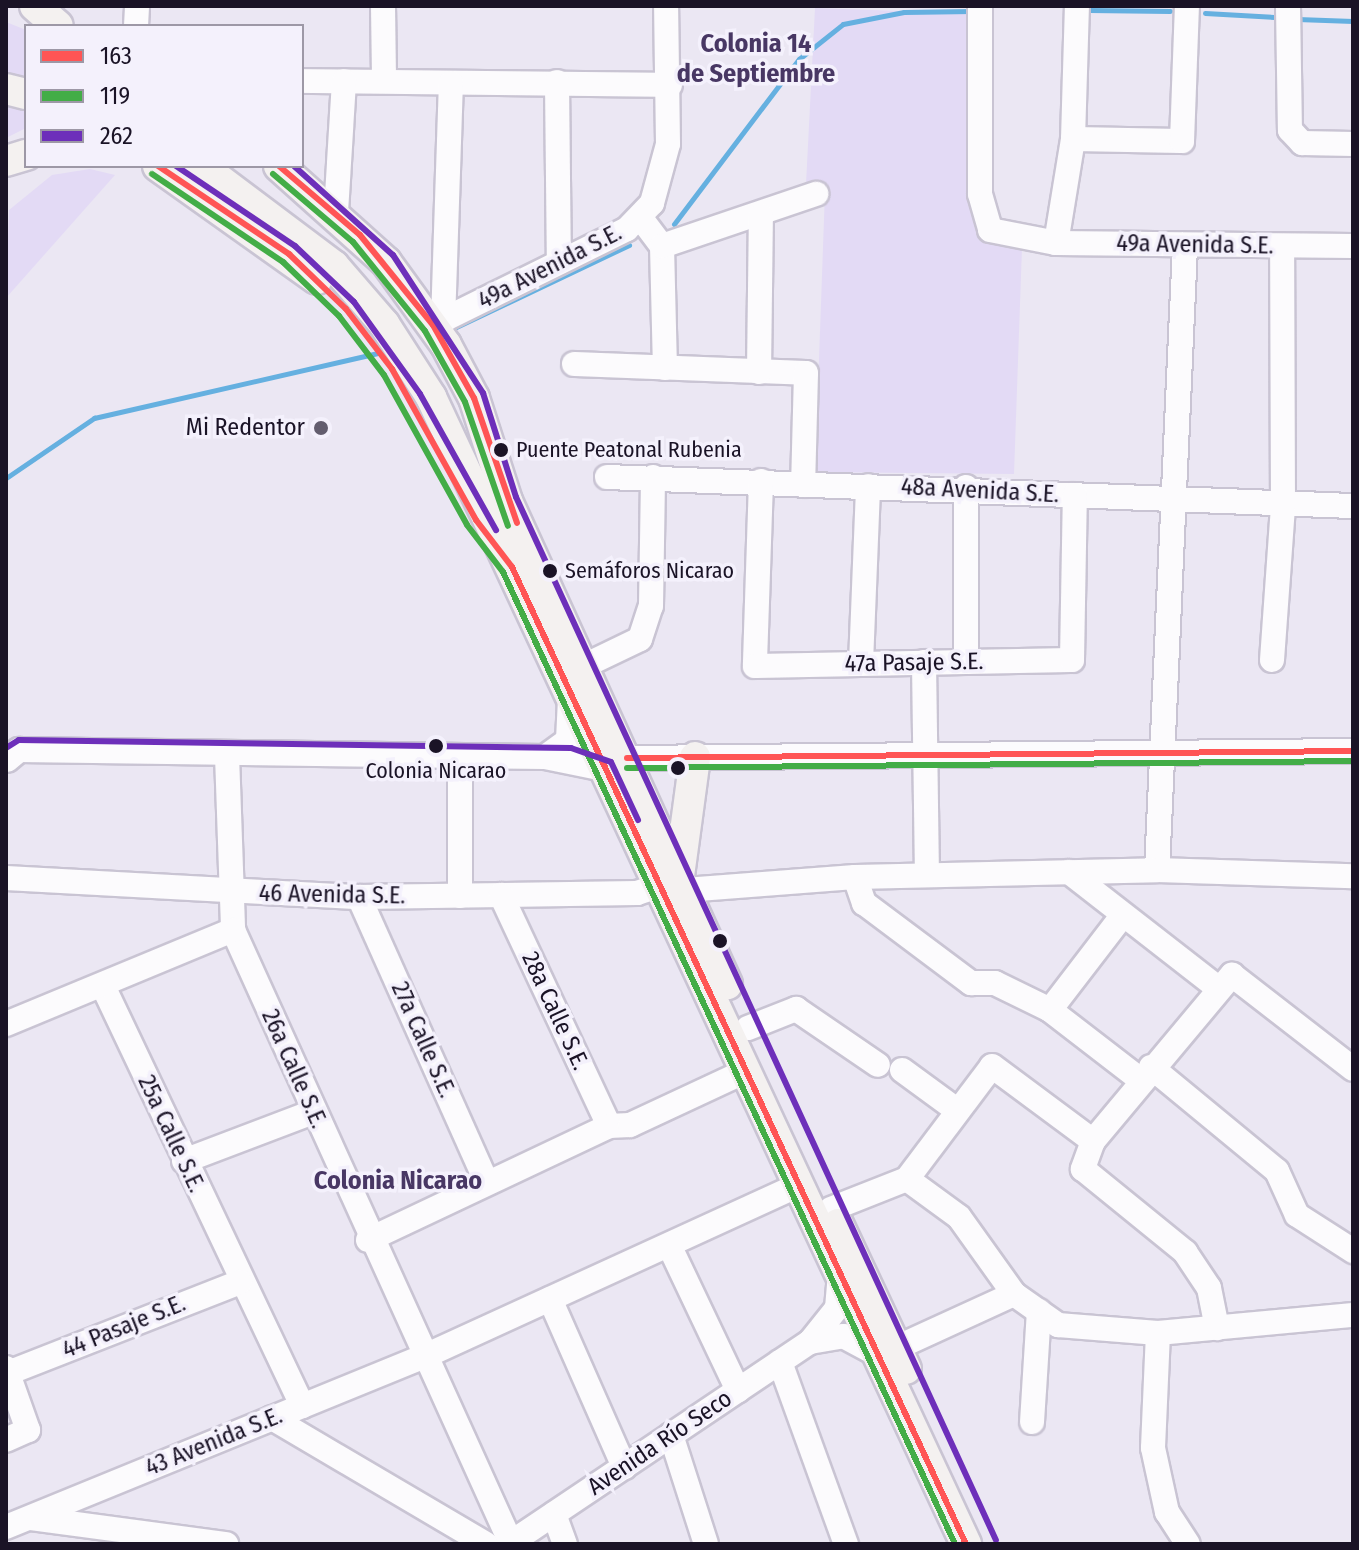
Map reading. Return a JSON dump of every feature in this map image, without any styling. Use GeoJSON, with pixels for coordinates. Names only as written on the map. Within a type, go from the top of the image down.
{"type":"FeatureCollection","features":[{"type":"Feature","properties":{"kind":"main road"},"geometry":{"type":"LineString","coordinates":[[161,168],[289,254],[346,309],[392,369],[476,520],[512,567]]}},
{"type":"Feature","properties":{"kind":"main road"},"geometry":{"type":"LineString","coordinates":[[204,168],[334,266],[440,392],[512,567],[570,693],[615,764],[748,1028],[831,1209],[966,1544]]}},
{"type":"Feature","properties":{"kind":"main road"},"geometry":{"type":"LineString","coordinates":[[239,168],[301,212],[363,271],[500,482]]}},
{"type":"Feature","properties":{"kind":"main road"},"geometry":{"type":"LineString","coordinates":[[281,168],[336,212],[438,323],[474,398],[500,482],[584,666],[615,764]]}},
{"type":"Feature","properties":{"kind":"main road"},"geometry":{"type":"LineString","coordinates":[[695,757],[674,885],[746,1071],[840,1276],[886,1351],[987,1544]]}},
{"type":"Feature","properties":{"kind":"street"},"geometry":{"type":"LineString","coordinates":[[383,6],[384,81]]}},
{"type":"Feature","properties":{"kind":"street","name":"49a Avenida S.E."},"geometry":{"type":"LineString","coordinates":[[438,323],[640,217],[662,183],[670,85],[666,6]]}},
{"type":"Feature","properties":{"kind":"street","name":"49a Avenida S.E."},"geometry":{"type":"LineString","coordinates":[[980,6],[980,194],[990,230],[1056,243],[1353,246]]}},
{"type":"Feature","properties":{"kind":"street"},"geometry":{"type":"LineString","coordinates":[[1056,243],[1073,139],[1077,6]]}},
{"type":"Feature","properties":{"kind":"street"},"geometry":{"type":"LineString","coordinates":[[1073,139],[1182,141],[1187,6]]}},
{"type":"Feature","properties":{"kind":"street"},"geometry":{"type":"LineString","coordinates":[[1288,6],[1290,130],[1302,143],[1353,144]]}},
{"type":"Feature","properties":{"kind":"street"},"geometry":{"type":"LineString","coordinates":[[304,81],[670,85]]}},
{"type":"Feature","properties":{"kind":"street"},"geometry":{"type":"LineString","coordinates":[[336,212],[344,81]]}},
{"type":"Feature","properties":{"kind":"street"},"geometry":{"type":"LineString","coordinates":[[557,82],[559,262]]}},
{"type":"Feature","properties":{"kind":"street"},"geometry":{"type":"LineString","coordinates":[[438,323],[451,83]]}},
{"type":"Feature","properties":{"kind":"street"},"geometry":{"type":"LineString","coordinates":[[6,180],[24,159]]}},
{"type":"Feature","properties":{"kind":"street"},"geometry":{"type":"LineString","coordinates":[[662,246],[761,216],[816,194]]}},
{"type":"Feature","properties":{"kind":"street"},"geometry":{"type":"LineString","coordinates":[[759,372],[761,216]]}},
{"type":"Feature","properties":{"kind":"street"},"geometry":{"type":"LineString","coordinates":[[640,217],[662,246],[665,368]]}},
{"type":"Feature","properties":{"kind":"street"},"geometry":{"type":"LineString","coordinates":[[1157,870],[1161,749],[1178,503],[1185,245]]}},
{"type":"Feature","properties":{"kind":"street"},"geometry":{"type":"LineString","coordinates":[[1272,660],[1283,505],[1282,247]]}},
{"type":"Feature","properties":{"kind":"street"},"geometry":{"type":"LineString","coordinates":[[574,364],[806,373],[803,485]]}},
{"type":"Feature","properties":{"kind":"street","name":"48a Avenida S.E."},"geometry":{"type":"LineString","coordinates":[[607,477],[803,485],[966,487],[1178,503],[1353,506]]}},
{"type":"Feature","properties":{"kind":"street"},"geometry":{"type":"LineString","coordinates":[[584,666],[640,639],[651,606],[653,477]]}},
{"type":"Feature","properties":{"kind":"street","name":"47a Pasaje S.E."},"geometry":{"type":"LineString","coordinates":[[761,481],[755,666],[1072,660],[1075,495]]}},
{"type":"Feature","properties":{"kind":"street"},"geometry":{"type":"LineString","coordinates":[[861,663],[868,486]]}},
{"type":"Feature","properties":{"kind":"street"},"geometry":{"type":"LineString","coordinates":[[966,487],[966,662]]}},
{"type":"Feature","properties":{"kind":"street"},"geometry":{"type":"LineString","coordinates":[[924,662],[927,875]]}},
{"type":"Feature","properties":{"kind":"street"},"geometry":{"type":"LineString","coordinates":[[545,757],[572,730],[570,693]]}},
{"type":"Feature","properties":{"kind":"street"},"geometry":{"type":"LineString","coordinates":[[6,760],[19,750],[460,759],[545,757],[615,764],[695,757],[1161,749],[1353,751]]}},
{"type":"Feature","properties":{"kind":"street","name":"26a Calle S.E."},"geometry":{"type":"LineString","coordinates":[[227,755],[229,892],[233,930],[368,1240],[510,1543]]}},
{"type":"Feature","properties":{"kind":"street"},"geometry":{"type":"LineString","coordinates":[[460,759],[460,896]]}},
{"type":"Feature","properties":{"kind":"street","name":"46 Avenida S.E."},"geometry":{"type":"LineString","coordinates":[[6,878],[359,897],[637,893],[674,885],[1157,870],[1353,876]]}},
{"type":"Feature","properties":{"kind":"street"},"geometry":{"type":"LineString","coordinates":[[1069,872],[1218,988]]}},
{"type":"Feature","properties":{"kind":"street"},"geometry":{"type":"LineString","coordinates":[[855,877],[864,903],[971,983],[995,983],[1050,1010],[1146,1074],[1277,1171],[1297,1215],[1353,1251]]}},
{"type":"Feature","properties":{"kind":"street","name":"28a Calle S.E."},"geometry":{"type":"LineString","coordinates":[[501,895],[609,1126]]}},
{"type":"Feature","properties":{"kind":"street","name":"27a Calle S.E."},"geometry":{"type":"LineString","coordinates":[[359,897],[487,1183]]}},
{"type":"Feature","properties":{"kind":"street"},"geometry":{"type":"LineString","coordinates":[[1050,1010],[1122,916]]}},
{"type":"Feature","properties":{"kind":"street"},"geometry":{"type":"LineString","coordinates":[[6,1024],[233,930]]}},
{"type":"Feature","properties":{"kind":"street"},"geometry":{"type":"LineString","coordinates":[[1217,1328],[1209,1288],[1185,1252],[1083,1169],[1093,1141],[1218,988],[1238,978],[1353,1069]]}},
{"type":"Feature","properties":{"kind":"street","name":"25a Calle S.E."},"geometry":{"type":"LineString","coordinates":[[103,986],[240,1282],[302,1406]]}},
{"type":"Feature","properties":{"kind":"street"},"geometry":{"type":"LineString","coordinates":[[748,1028],[796,1009],[878,1065]]}},
{"type":"Feature","properties":{"kind":"street"},"geometry":{"type":"LineString","coordinates":[[831,1209],[907,1179],[992,1066],[1093,1141]]}},
{"type":"Feature","properties":{"kind":"street"},"geometry":{"type":"LineString","coordinates":[[902,1070],[958,1111]]}},
{"type":"Feature","properties":{"kind":"street"},"geometry":{"type":"LineString","coordinates":[[368,1240],[609,1126],[630,1125],[746,1071]]}},
{"type":"Feature","properties":{"kind":"street"},"geometry":{"type":"LineString","coordinates":[[184,1161],[313,1112]]}},
{"type":"Feature","properties":{"kind":"street"},"geometry":{"type":"LineString","coordinates":[[907,1179],[959,1217],[1014,1294],[1058,1325],[1158,1333],[1353,1315]]}},
{"type":"Feature","properties":{"kind":"street","name":"43 Avenida S.E."},"geometry":{"type":"LineString","coordinates":[[6,1527],[423,1357],[798,1185]]}},
{"type":"Feature","properties":{"kind":"street"},"geometry":{"type":"LineString","coordinates":[[669,1245],[738,1390]]}},
{"type":"Feature","properties":{"kind":"street","name":"Avenida Río Seco"},"geometry":{"type":"LineString","coordinates":[[510,1543],[810,1342],[837,1308],[840,1276]]}},
{"type":"Feature","properties":{"kind":"street","name":"44 Pasaje S.E."},"geometry":{"type":"LineString","coordinates":[[7,1371],[240,1282]]}},
{"type":"Feature","properties":{"kind":"street"},"geometry":{"type":"LineString","coordinates":[[886,1351],[1014,1294]]}},
{"type":"Feature","properties":{"kind":"street"},"geometry":{"type":"LineString","coordinates":[[550,1299],[624,1467]]}},
{"type":"Feature","properties":{"kind":"street"},"geometry":{"type":"LineString","coordinates":[[1032,1422],[1039,1311]]}},
{"type":"Feature","properties":{"kind":"street"},"geometry":{"type":"LineString","coordinates":[[1158,1333],[1153,1448],[1167,1512],[1188,1544]]}},
{"type":"Feature","properties":{"kind":"street","name":"Avenida Río Seco"},"geometry":{"type":"LineString","coordinates":[[810,1342],[843,1336],[886,1351]]}},
{"type":"Feature","properties":{"kind":"street"},"geometry":{"type":"LineString","coordinates":[[780,1362],[846,1544]]}},
{"type":"Feature","properties":{"kind":"street"},"geometry":{"type":"LineString","coordinates":[[6,1440],[28,1430],[7,1371]]}},
{"type":"Feature","properties":{"kind":"street"},"geometry":{"type":"LineString","coordinates":[[272,1418],[486,1544]]}},
{"type":"Feature","properties":{"kind":"street"},"geometry":{"type":"LineString","coordinates":[[671,1435],[706,1544]]}},
{"type":"Feature","properties":{"kind":"street"},"geometry":{"type":"LineString","coordinates":[[554,1514],[565,1544]]}},
{"type":"Feature","properties":{"kind":"street"},"geometry":{"type":"LineString","coordinates":[[29,1517],[226,1544]]}},
{"type":"Feature","properties":{"kind":"shaded area"},"geometry":{"type":"Polygon","coordinates":[[[815,8],[985,14],[989,216],[1022,248],[1014,474],[815,472],[825,191],[806,184],[815,8]]]}},
{"type":"Feature","properties":{"kind":"shaded area"},"geometry":{"type":"Polygon","coordinates":[[[6,22],[24,29],[24,129],[6,138],[6,22]]]}},
{"type":"Feature","properties":{"kind":"shaded area"},"geometry":{"type":"Polygon","coordinates":[[[90,169],[115,175],[6,298],[9,210],[52,175],[90,169]]]}},
{"type":"Feature","properties":{"kind":"waterway"},"geometry":{"type":"LineString","coordinates":[[1089,10],[1170,11]]}},
{"type":"Feature","properties":{"kind":"waterway"},"geometry":{"type":"LineString","coordinates":[[674,224],[799,59],[843,24],[904,12],[972,11]]}},
{"type":"Feature","properties":{"kind":"waterway"},"geometry":{"type":"LineString","coordinates":[[1205,13],[1274,17]]}},
{"type":"Feature","properties":{"kind":"waterway"},"geometry":{"type":"LineString","coordinates":[[1297,19],[1353,21]]}},
{"type":"Feature","properties":{"kind":"waterway"},"geometry":{"type":"LineString","coordinates":[[452,329],[629,245]]}},
{"type":"Feature","properties":{"kind":"waterway"},"geometry":{"type":"LineString","coordinates":[[6,478],[94,418],[377,353]]}},
{"type":"Feature","properties":{"kind":"transit line","name":"163"},"geometry":{"type":"LineString","coordinates":[[161,168],[289,254],[346,309],[392,369],[476,520],[512,567],[966,1544]]}},
{"type":"Feature","properties":{"kind":"transit line","name":"262"},"geometry":{"type":"LineString","coordinates":[[179,168],[295,246],[354,302],[420,394],[496,530]]}},
{"type":"Feature","properties":{"kind":"transit line","name":"163"},"geometry":{"type":"LineString","coordinates":[[281,168],[360,235],[433,325],[474,398],[517,523]]}},
{"type":"Feature","properties":{"kind":"transit line","name":"262"},"geometry":{"type":"LineString","coordinates":[[296,168],[393,255],[483,393],[516,497],[996,1540]]}},
{"type":"Feature","properties":{"kind":"transit line","name":"119"},"geometry":{"type":"LineString","coordinates":[[152,174],[283,262],[339,316],[384,375],[467,525],[503,572],[955,1544]]}},
{"type":"Feature","properties":{"kind":"transit line","name":"119"},"geometry":{"type":"LineString","coordinates":[[273,174],[353,242],[425,331],[465,402],[508,526]]}},
{"type":"Feature","properties":{"kind":"transit line","name":"262"},"geometry":{"type":"LineString","coordinates":[[6,748],[19,740],[571,748],[611,762],[638,820]]}},
{"type":"Feature","properties":{"kind":"transit line","name":"163"},"geometry":{"type":"LineString","coordinates":[[627,758],[1353,751]]}},
{"type":"Feature","properties":{"kind":"transit line","name":"119"},"geometry":{"type":"LineString","coordinates":[[627,768],[1353,761]]}},
{"type":"Feature","properties":{"kind":"place","name":"Mi Redentor"},"geometry":{"type":"Point","coordinates":[321,428]}},
{"type":"Feature","properties":{"kind":"place","name":"Puente Peatonal Rubenia"},"geometry":{"type":"Point","coordinates":[501,450]}},
{"type":"Feature","properties":{"kind":"place","name":"Semáforos Nicarao"},"geometry":{"type":"Point","coordinates":[550,571]}},
{"type":"Feature","properties":{"kind":"place","name":"Colonia Nicarao"},"geometry":{"type":"Point","coordinates":[436,746]}},
{"type":"Feature","properties":{"kind":"district","name":"Colonia 14 de Septiembre"},"geometry":{"type":"Point","coordinates":[756,59]}},
{"type":"Feature","properties":{"kind":"district","name":"Colonia Nicarao"},"geometry":{"type":"Point","coordinates":[398,1181]}}]}
